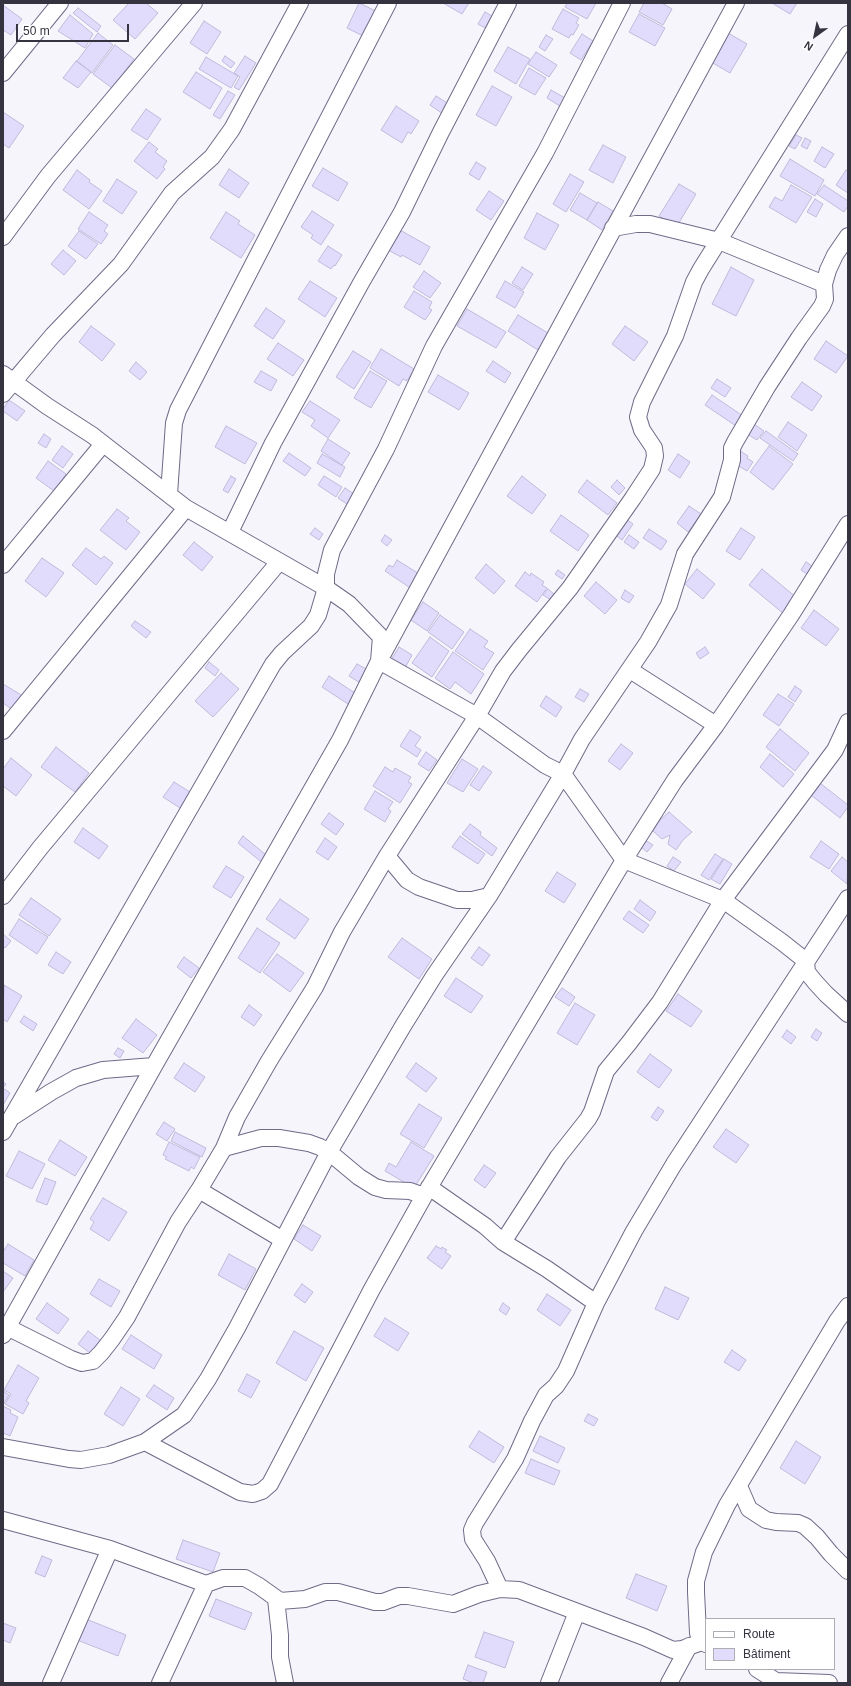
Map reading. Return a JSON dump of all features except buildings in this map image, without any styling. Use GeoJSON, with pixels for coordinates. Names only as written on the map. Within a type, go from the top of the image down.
{"type":"FeatureCollection","features":[{"type":"Feature","properties":{"kind":"street"},"geometry":{"type":"LineString","coordinates":[[3,73],[60,3]]}},
{"type":"Feature","properties":{"kind":"street"},"geometry":{"type":"LineString","coordinates":[[3,237],[48,176],[194,3]]}},
{"type":"Feature","properties":{"kind":"street"},"geometry":{"type":"LineString","coordinates":[[300,3],[232,129],[212,157],[172,193],[121,264],[6,383],[104,444],[186,508],[326,588],[349,604],[380,637],[379,661]]}},
{"type":"Feature","properties":{"kind":"street"},"geometry":{"type":"LineString","coordinates":[[169,494],[174,423],[178,410],[388,3]]}},
{"type":"Feature","properties":{"kind":"street"},"geometry":{"type":"LineString","coordinates":[[230,532],[273,443],[361,282],[402,212],[441,132],[508,3]]}},
{"type":"Feature","properties":{"kind":"street"},"geometry":{"type":"LineString","coordinates":[[6,1123],[273,664],[282,653],[311,626],[318,616],[326,588],[326,574],[332,550],[386,449],[434,346],[545,153],[622,3]]}},
{"type":"Feature","properties":{"kind":"street"},"geometry":{"type":"LineString","coordinates":[[736,3],[379,661],[340,740],[4,1329],[82,1363],[93,1361],[105,1349],[127,1317],[178,1222],[224,1148],[237,1116],[315,987],[342,932],[387,856],[477,716],[507,666],[570,588],[652,469],[655,456],[654,448],[642,430],[638,417],[642,402],[675,336],[694,282],[700,269],[848,34]]}},
{"type":"Feature","properties":{"kind":"street"},"geometry":{"type":"LineString","coordinates":[[613,228],[636,224],[650,224],[719,241],[824,284]]}},
{"type":"Feature","properties":{"kind":"street"},"geometry":{"type":"LineString","coordinates":[[3,1447],[82,1460],[110,1455],[145,1442],[169,1427],[184,1415],[237,1328],[329,1152],[434,976],[489,896],[563,774],[582,738],[630,670],[669,605],[685,554],[722,497],[732,460],[732,448],[767,387],[822,306],[825,298],[824,284],[828,270],[835,255],[848,236]]}},
{"type":"Feature","properties":{"kind":"street"},"geometry":{"type":"LineString","coordinates":[[3,565],[104,444]]}},
{"type":"Feature","properties":{"kind":"street"},"geometry":{"type":"LineString","coordinates":[[3,731],[186,508]]}},
{"type":"Feature","properties":{"kind":"street"},"geometry":{"type":"LineString","coordinates":[[145,1442],[240,1492],[253,1494],[262,1491],[270,1484],[372,1289],[426,1192],[624,860],[675,780],[716,725],[791,615],[848,524]]}},
{"type":"Feature","properties":{"kind":"street"},"geometry":{"type":"LineString","coordinates":[[3,896],[40,848],[279,562]]}},
{"type":"Feature","properties":{"kind":"street"},"geometry":{"type":"LineString","coordinates":[[379,661],[477,716],[544,765],[563,774],[624,860],[723,900],[782,942],[806,962],[807,972],[815,982],[848,1014]]}},
{"type":"Feature","properties":{"kind":"street"},"geometry":{"type":"LineString","coordinates":[[630,670],[716,725]]}},
{"type":"Feature","properties":{"kind":"street"},"geometry":{"type":"LineString","coordinates":[[503,1242],[558,1157],[588,1119],[592,1112],[606,1071],[660,1002],[723,900],[835,750],[848,722]]}},
{"type":"Feature","properties":{"kind":"street"},"geometry":{"type":"LineString","coordinates":[[387,856],[408,880],[418,887],[457,900],[472,900],[489,896]]}},
{"type":"Feature","properties":{"kind":"street"},"geometry":{"type":"LineString","coordinates":[[500,1589],[487,1561],[473,1539],[472,1530],[474,1523],[515,1459],[532,1421],[546,1395],[556,1386],[566,1371],[596,1303],[634,1231],[674,1164],[848,898]]}},
{"type":"Feature","properties":{"kind":"street"},"geometry":{"type":"LineString","coordinates":[[6,1123],[51,1092],[76,1078],[103,1070],[154,1066]]}},
{"type":"Feature","properties":{"kind":"street"},"geometry":{"type":"LineString","coordinates":[[224,1148],[261,1138],[279,1138],[309,1143],[320,1147],[329,1152],[359,1178],[375,1187],[386,1190],[426,1192],[485,1226],[503,1242],[547,1269],[596,1303]]}},
{"type":"Feature","properties":{"kind":"street"},"geometry":{"type":"LineString","coordinates":[[199,1190],[283,1240]]}},
{"type":"Feature","properties":{"kind":"street"},"geometry":{"type":"LineString","coordinates":[[669,1683],[699,1644],[696,1581],[704,1552],[739,1486],[837,1321],[848,1306]]}},
{"type":"Feature","properties":{"kind":"street"},"geometry":{"type":"LineString","coordinates":[[739,1486],[749,1509],[766,1520],[798,1523],[805,1526],[817,1537],[830,1554],[848,1571]]}},
{"type":"Feature","properties":{"kind":"street"},"geometry":{"type":"LineString","coordinates":[[4,1523],[110,1549],[206,1584],[223,1578],[245,1578],[280,1601],[286,1602],[305,1599],[325,1592],[338,1592],[375,1602],[383,1602],[399,1596],[408,1596],[453,1604],[479,1594],[500,1589],[519,1590],[644,1637],[673,1650],[699,1644]]}},
{"type":"Feature","properties":{"kind":"street"},"geometry":{"type":"LineString","coordinates":[[51,1683],[110,1549]]}},
{"type":"Feature","properties":{"kind":"street"},"geometry":{"type":"LineString","coordinates":[[160,1683],[206,1584]]}},
{"type":"Feature","properties":{"kind":"street"},"geometry":{"type":"LineString","coordinates":[[276,1599],[280,1635],[280,1657],[285,1683]]}},
{"type":"Feature","properties":{"kind":"street"},"geometry":{"type":"LineString","coordinates":[[549,1683],[577,1612]]}},
{"type":"Feature","properties":{"kind":"street"},"geometry":{"type":"LineString","coordinates":[[758,1670],[775,1682],[829,1683]]}}]}
